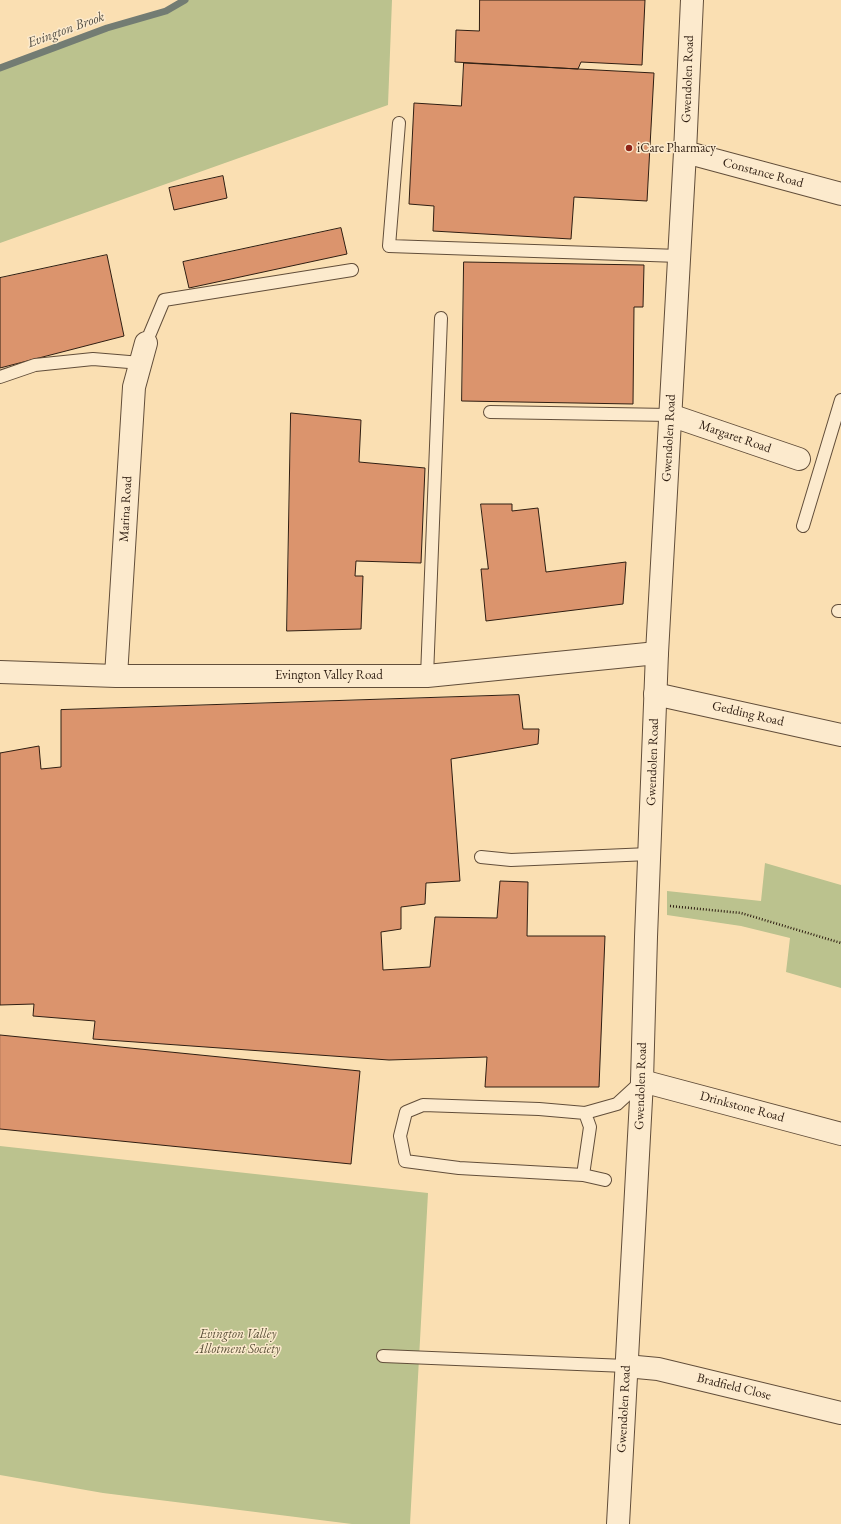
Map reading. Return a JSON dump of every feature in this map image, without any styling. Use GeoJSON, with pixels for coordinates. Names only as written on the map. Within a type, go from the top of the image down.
{"type":"FeatureCollection","features":[{"type":"Feature","properties":{"kind":"street","name":"Gwendolen Road"},"geometry":{"type":"LineString","coordinates":[[618,1524],[642,1082],[647,903],[657,653],[680,256],[692,0]]}},
{"type":"Feature","properties":{"kind":"street","name":"Constance Road"},"geometry":{"type":"LineString","coordinates":[[685,152],[841,194]]}},
{"type":"Feature","properties":{"kind":"street","name":"Marina Road"},"geometry":{"type":"LineString","coordinates":[[116,676],[134,387],[144,353]]}},
{"type":"Feature","properties":{"kind":"street","name":"Margaret Road"},"geometry":{"type":"LineString","coordinates":[[670,415],[799,459]]}},
{"type":"Feature","properties":{"kind":"street","name":"Evington Valley Road"},"geometry":{"type":"LineString","coordinates":[[0,672],[116,676],[427,676],[657,653]]}},
{"type":"Feature","properties":{"kind":"street","name":"Gedding Road"},"geometry":{"type":"LineString","coordinates":[[656,694],[841,735]]}},
{"type":"Feature","properties":{"kind":"street","name":"Drinkstone Road"},"geometry":{"type":"LineString","coordinates":[[642,1082],[841,1134]]}},
{"type":"Feature","properties":{"kind":"street","name":"Bradfield Close"},"geometry":{"type":"LineString","coordinates":[[626,1366],[658,1369],[841,1413]]}},
{"type":"Feature","properties":{"kind":"lane"},"geometry":{"type":"LineString","coordinates":[[399,123],[389,246],[680,256]]}},
{"type":"Feature","properties":{"kind":"lane"},"geometry":{"type":"LineString","coordinates":[[0,377],[35,364],[144,353],[164,300],[352,270]]}},
{"type":"Feature","properties":{"kind":"lane"},"geometry":{"type":"LineString","coordinates":[[427,676],[441,318]]}},
{"type":"Feature","properties":{"kind":"lane"},"geometry":{"type":"LineString","coordinates":[[803,526],[841,400]]}},
{"type":"Feature","properties":{"kind":"lane"},"geometry":{"type":"LineString","coordinates":[[490,412],[670,415]]}},
{"type":"Feature","properties":{"kind":"lane"},"geometry":{"type":"LineString","coordinates":[[799,459],[821,465]]}},
{"type":"Feature","properties":{"kind":"lane"},"geometry":{"type":"LineString","coordinates":[[480,857],[511,860],[649,854]]}},
{"type":"Feature","properties":{"kind":"lane"},"geometry":{"type":"LineString","coordinates":[[605,1180],[583,1175],[459,1168],[405,1161],[400,1136],[406,1112],[424,1105],[539,1109],[585,1113],[617,1104],[642,1082]]}},
{"type":"Feature","properties":{"kind":"lane"},"geometry":{"type":"LineString","coordinates":[[583,1175],[590,1127],[585,1113]]}},
{"type":"Feature","properties":{"kind":"lane"},"geometry":{"type":"LineString","coordinates":[[383,1356],[626,1366]]}},
{"type":"Feature","properties":{"kind":"path"},"geometry":{"type":"LineString","coordinates":[[647,903],[741,913],[841,943]]}},
{"type":"Feature","properties":{"kind":"green space"},"geometry":{"type":"Polygon","coordinates":[[[185,0],[392,0],[388,105],[0,243],[0,68],[107,28],[166,11],[185,0]]]}},
{"type":"Feature","properties":{"kind":"green space"},"geometry":{"type":"Polygon","coordinates":[[[765,863],[841,885],[841,988],[786,972],[790,938],[741,926],[667,915],[667,891],[761,901],[765,863]]]}},
{"type":"Feature","properties":{"kind":"green space","name":"Evington Valley Allotment Society"},"geometry":{"type":"Polygon","coordinates":[[[0,1146],[428,1193],[410,1524],[352,1524],[103,1493],[0,1475],[0,1146]]]}},
{"type":"Feature","properties":{"kind":"building"},"geometry":{"type":"Polygon","coordinates":[[[480,0],[645,0],[642,65],[581,62],[578,69],[455,62],[456,30],[479,31],[480,0]]]}},
{"type":"Feature","properties":{"kind":"building"},"geometry":{"type":"Polygon","coordinates":[[[464,63],[654,73],[647,201],[574,197],[571,239],[433,231],[434,206],[409,204],[414,103],[461,106],[464,63]]]}},
{"type":"Feature","properties":{"kind":"building"},"geometry":{"type":"Polygon","coordinates":[[[223,176],[227,198],[174,210],[169,188],[223,176]]]}},
{"type":"Feature","properties":{"kind":"building"},"geometry":{"type":"Polygon","coordinates":[[[341,228],[347,254],[189,288],[183,262],[341,228]]]}},
{"type":"Feature","properties":{"kind":"building"},"geometry":{"type":"Polygon","coordinates":[[[107,255],[124,336],[0,368],[0,278],[107,255]]]}},
{"type":"Feature","properties":{"kind":"building"},"geometry":{"type":"Polygon","coordinates":[[[464,262],[644,265],[643,307],[634,307],[633,404],[462,401],[464,262]]]}},
{"type":"Feature","properties":{"kind":"building"},"geometry":{"type":"Polygon","coordinates":[[[291,413],[361,420],[359,462],[425,468],[421,563],[356,561],[355,576],[363,576],[361,629],[287,631],[291,413]]]}},
{"type":"Feature","properties":{"kind":"building"},"geometry":{"type":"Polygon","coordinates":[[[481,504],[512,504],[512,511],[538,508],[546,572],[626,562],[623,604],[486,621],[481,569],[488,569],[481,504]]]}},
{"type":"Feature","properties":{"kind":"building"},"geometry":{"type":"Polygon","coordinates":[[[519,695],[523,729],[539,729],[538,744],[451,759],[460,881],[426,883],[425,904],[401,907],[401,929],[381,932],[383,970],[430,967],[435,917],[497,918],[500,881],[528,882],[527,936],[605,936],[599,1087],[485,1087],[487,1057],[389,1060],[93,1039],[95,1021],[33,1016],[34,1004],[0,1005],[0,753],[39,746],[41,769],[61,767],[61,710],[519,695]]]}},
{"type":"Feature","properties":{"kind":"building"},"geometry":{"type":"Polygon","coordinates":[[[0,1035],[360,1071],[351,1164],[0,1129],[0,1035]]]}},
{"type":"Feature","properties":{"kind":"waterway","name":"Evington Brook"},"geometry":{"type":"LineString","coordinates":[[0,68],[107,28],[166,11],[185,0]]}},
{"type":"Feature","properties":{"kind":"place","name":"iCare Pharmacy"},"geometry":{"type":"Point","coordinates":[629,148]}}]}
